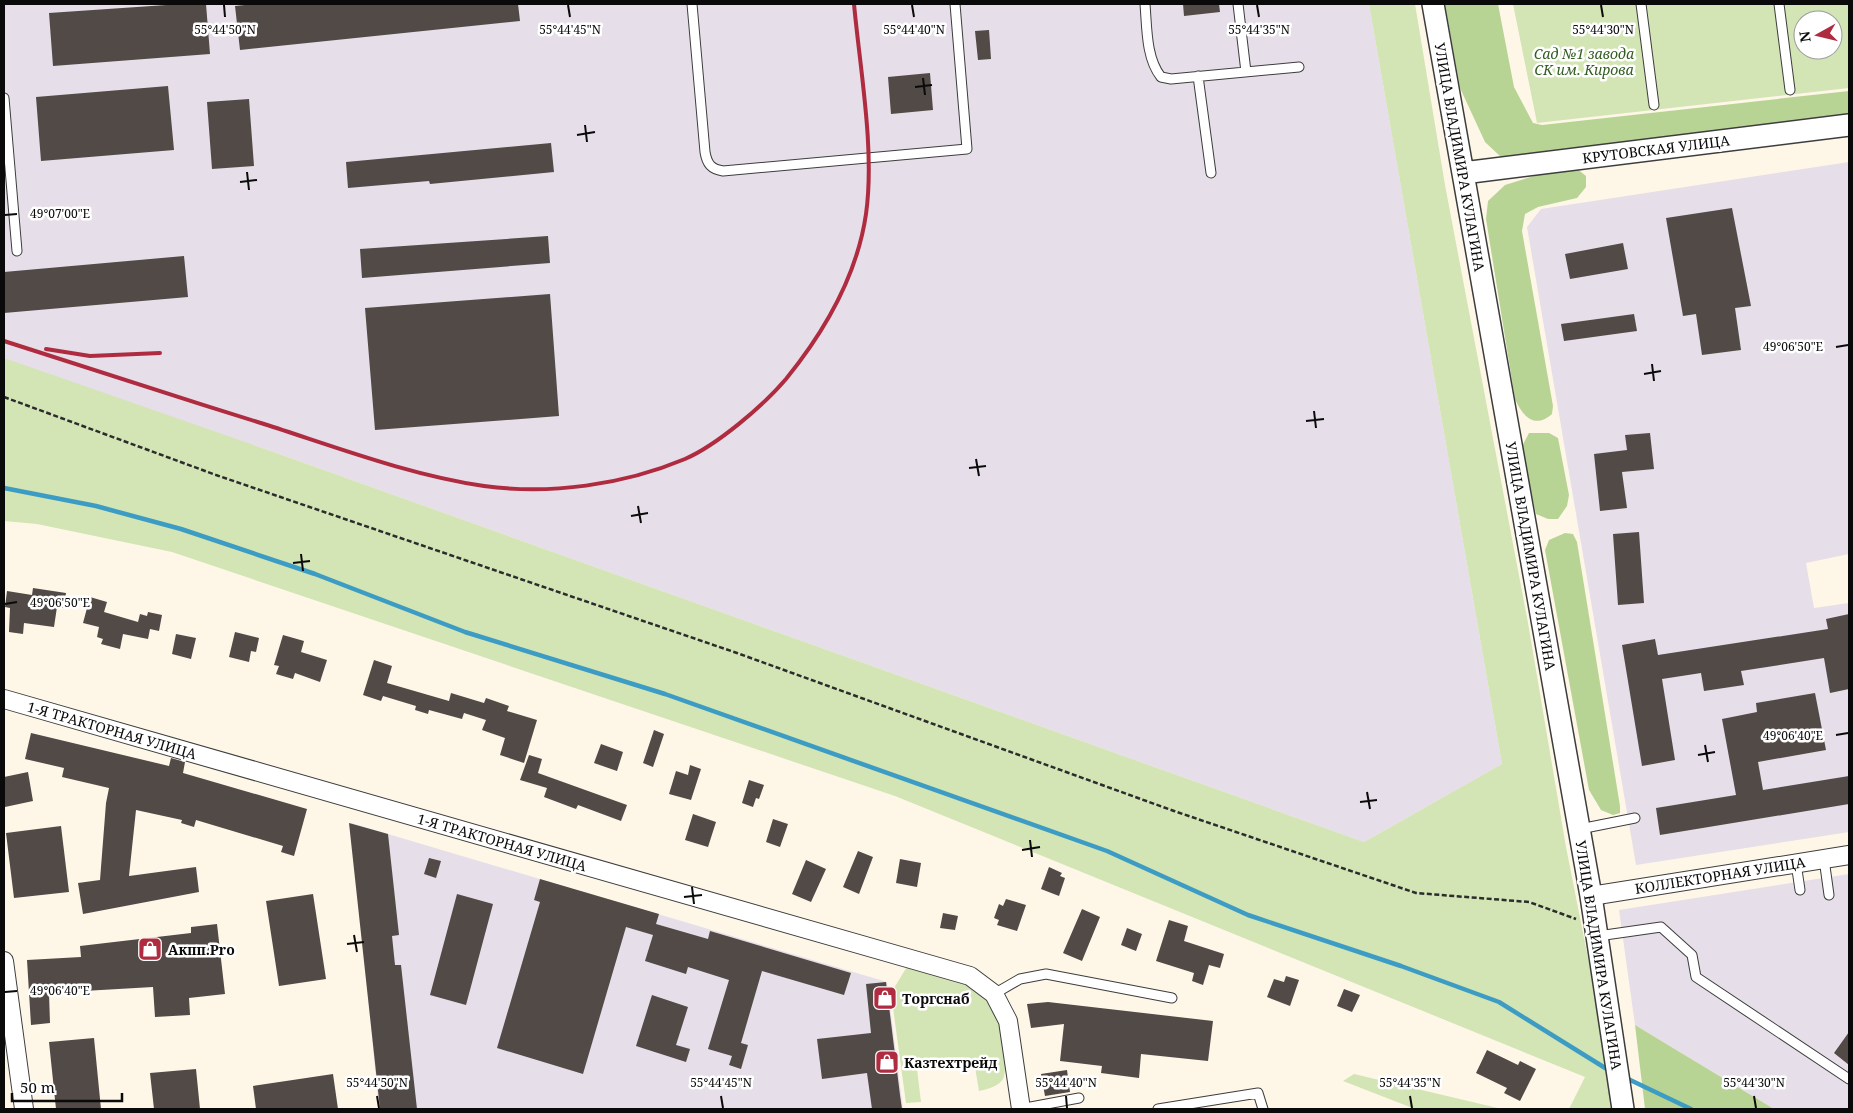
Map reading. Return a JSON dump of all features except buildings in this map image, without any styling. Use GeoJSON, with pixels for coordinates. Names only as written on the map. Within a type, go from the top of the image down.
{"type":"FeatureCollection","features":[{"type":"Feature","properties":{"kind":"street","name":"УЛИЦА ВЛАДИМИРА КУЛАГИНА"},"geometry":{"type":"LineString","coordinates":[[1433,4],[1580,829],[1623,1109]]}},
{"type":"Feature","properties":{"kind":"street","name":"КРУТОВСКАЯ УЛИЦА"},"geometry":{"type":"LineString","coordinates":[[1463,173],[1849,125]]}},
{"type":"Feature","properties":{"kind":"street","name":"1-Я ТРАКТОРНАЯ УЛИЦА"},"geometry":{"type":"LineString","coordinates":[[4,699],[970,976],[994,994]]}},
{"type":"Feature","properties":{"kind":"street","name":"КОЛЛЕКТОРНАЯ УЛИЦА"},"geometry":{"type":"LineString","coordinates":[[1591,896],[1849,855]]}},
{"type":"Feature","properties":{"kind":"street"},"geometry":{"type":"LineString","coordinates":[[4,961],[24,1109]]}},
{"type":"Feature","properties":{"kind":"street"},"geometry":{"type":"LineString","coordinates":[[994,994],[1008,1021],[1021,1109]]}},
{"type":"Feature","properties":{"kind":"lane"},"geometry":{"type":"LineString","coordinates":[[692,4],[704,152],[707,163],[714,170],[722,171],[967,150],[955,4]]}},
{"type":"Feature","properties":{"kind":"lane"},"geometry":{"type":"LineString","coordinates":[[1145,4],[1154,68],[1161,77],[1171,79],[1299,67]]}},
{"type":"Feature","properties":{"kind":"lane"},"geometry":{"type":"LineString","coordinates":[[1238,4],[1246,72]]}},
{"type":"Feature","properties":{"kind":"lane"},"geometry":{"type":"LineString","coordinates":[[1641,4],[1654,104]]}},
{"type":"Feature","properties":{"kind":"lane"},"geometry":{"type":"LineString","coordinates":[[1779,4],[1790,90]]}},
{"type":"Feature","properties":{"kind":"lane"},"geometry":{"type":"LineString","coordinates":[[1198,76],[1211,173]]}},
{"type":"Feature","properties":{"kind":"lane"},"geometry":{"type":"LineString","coordinates":[[4,98],[17,250]]}},
{"type":"Feature","properties":{"kind":"lane"},"geometry":{"type":"LineString","coordinates":[[1580,829],[1635,818]]}},
{"type":"Feature","properties":{"kind":"lane"},"geometry":{"type":"LineString","coordinates":[[1824,859],[1829,895]]}},
{"type":"Feature","properties":{"kind":"lane"},"geometry":{"type":"LineString","coordinates":[[1796,863],[1800,890]]}},
{"type":"Feature","properties":{"kind":"lane"},"geometry":{"type":"LineString","coordinates":[[1597,932],[1661,927],[1692,956],[1696,977],[1849,1079]]}},
{"type":"Feature","properties":{"kind":"lane"},"geometry":{"type":"LineString","coordinates":[[994,994],[1020,979],[1046,974],[1172,998]]}},
{"type":"Feature","properties":{"kind":"lane"},"geometry":{"type":"LineString","coordinates":[[1158,1109],[1258,1094],[1263,1109]]}},
{"type":"Feature","properties":{"kind":"lane"},"geometry":{"type":"LineString","coordinates":[[1021,1109],[1079,1098]]}},
{"type":"Feature","properties":{"kind":"path"},"geometry":{"type":"LineString","coordinates":[[4,397],[216,476],[728,650],[1174,811],[1416,893],[1528,902],[1597,932]]}},
{"type":"Feature","properties":{"kind":"shaded area"},"geometry":{"type":"Polygon","coordinates":[[[4,4],[1369,4],[1502,764],[1364,842],[265,449],[4,359],[4,4]]]}},
{"type":"Feature","properties":{"kind":"shaded area"},"geometry":{"type":"Polygon","coordinates":[[[1849,162],[1849,554],[1806,563],[1814,608],[1849,603],[1849,832],[1636,865],[1527,227],[1541,209],[1849,162]]]}},
{"type":"Feature","properties":{"kind":"shaded area"},"geometry":{"type":"Polygon","coordinates":[[[351,823],[887,982],[903,1109],[379,1109],[351,823]]]}},
{"type":"Feature","properties":{"kind":"shaded area"},"geometry":{"type":"Polygon","coordinates":[[[1849,874],[1849,1109],[1774,1109],[1635,1025],[1619,910],[1849,874]]]}},
{"type":"Feature","properties":{"kind":"green space"},"geometry":{"type":"Polygon","coordinates":[[[1369,4],[1415,4],[1445,185],[1528,623],[1566,847],[1602,1029],[1614,1109],[1569,1109],[1585,1077],[895,796],[172,552],[37,524],[4,521],[4,358],[265,449],[1364,842],[1502,764],[1369,4]]]}},
{"type":"Feature","properties":{"kind":"green space"},"geometry":{"type":"Polygon","coordinates":[[[1445,4],[1498,4],[1514,87],[1533,123],[1542,125],[1849,91],[1849,119],[1502,158],[1485,142],[1460,88],[1445,4]]]}},
{"type":"Feature","properties":{"kind":"green space","name":"Сад №1 завода СК им. Кирова"},"geometry":{"type":"Polygon","coordinates":[[[1513,4],[1849,4],[1849,88],[1537,123],[1513,4]]]}},
{"type":"Feature","properties":{"kind":"green space"},"geometry":{"type":"Polygon","coordinates":[[[1576,168],[1586,176],[1586,187],[1577,198],[1538,207],[1525,214],[1522,231],[1553,406],[1552,414],[1546,419],[1534,421],[1525,415],[1515,399],[1486,219],[1488,201],[1505,185],[1547,172],[1576,168]]]}},
{"type":"Feature","properties":{"kind":"green space"},"geometry":{"type":"Polygon","coordinates":[[[1529,433],[1549,433],[1558,438],[1569,495],[1567,506],[1558,519],[1548,519],[1536,514],[1521,448],[1529,433]]]}},
{"type":"Feature","properties":{"kind":"green space"},"geometry":{"type":"Polygon","coordinates":[[[1565,533],[1573,534],[1577,542],[1620,806],[1620,813],[1613,815],[1601,810],[1589,790],[1545,550],[1549,540],[1565,533]]]}},
{"type":"Feature","properties":{"kind":"green space"},"geometry":{"type":"Polygon","coordinates":[[[908,965],[971,986],[990,1002],[997,1017],[1005,1066],[1005,1074],[998,1084],[979,1091],[974,1061],[917,1069],[921,1102],[906,1103],[891,993],[908,965]]]}},
{"type":"Feature","properties":{"kind":"green space"},"geometry":{"type":"Polygon","coordinates":[[[1635,1025],[1774,1109],[1645,1109],[1635,1025]]]}},
{"type":"Feature","properties":{"kind":"green space"},"geometry":{"type":"Polygon","coordinates":[[[1354,1074],[1502,1109],[1415,1109],[1343,1081],[1354,1074]]]}},
{"type":"Feature","properties":{"kind":"waterway"},"geometry":{"type":"LineString","coordinates":[[4,488],[96,506],[181,529],[315,574],[465,632],[665,694],[1107,851],[1248,915],[1401,966],[1499,1002],[1610,1071]]}},
{"type":"Feature","properties":{"kind":"waterway"},"geometry":{"type":"LineString","coordinates":[[1626,1078],[1691,1109]]}},
{"type":"Feature","properties":{"kind":"railway"},"geometry":{"type":"LineString","coordinates":[[4,341],[373,460],[428,475],[484,486],[535,489],[586,486],[637,475],[685,459],[698,453],[725,435],[776,390],[814,342],[847,281],[862,237],[866,214],[869,163],[866,109],[854,4]]}},
{"type":"Feature","properties":{"kind":"railway"},"geometry":{"type":"LineString","coordinates":[[46,349],[90,356],[160,353]]}},
{"type":"Feature","properties":{"kind":"place","name":"Акпп.Pro"},"geometry":{"type":"Point","coordinates":[150,949]}},
{"type":"Feature","properties":{"kind":"place","name":"Торгснаб"},"geometry":{"type":"Point","coordinates":[885,998]}},
{"type":"Feature","properties":{"kind":"place","name":"Казтехтрейд"},"geometry":{"type":"Point","coordinates":[887,1062]}}]}
